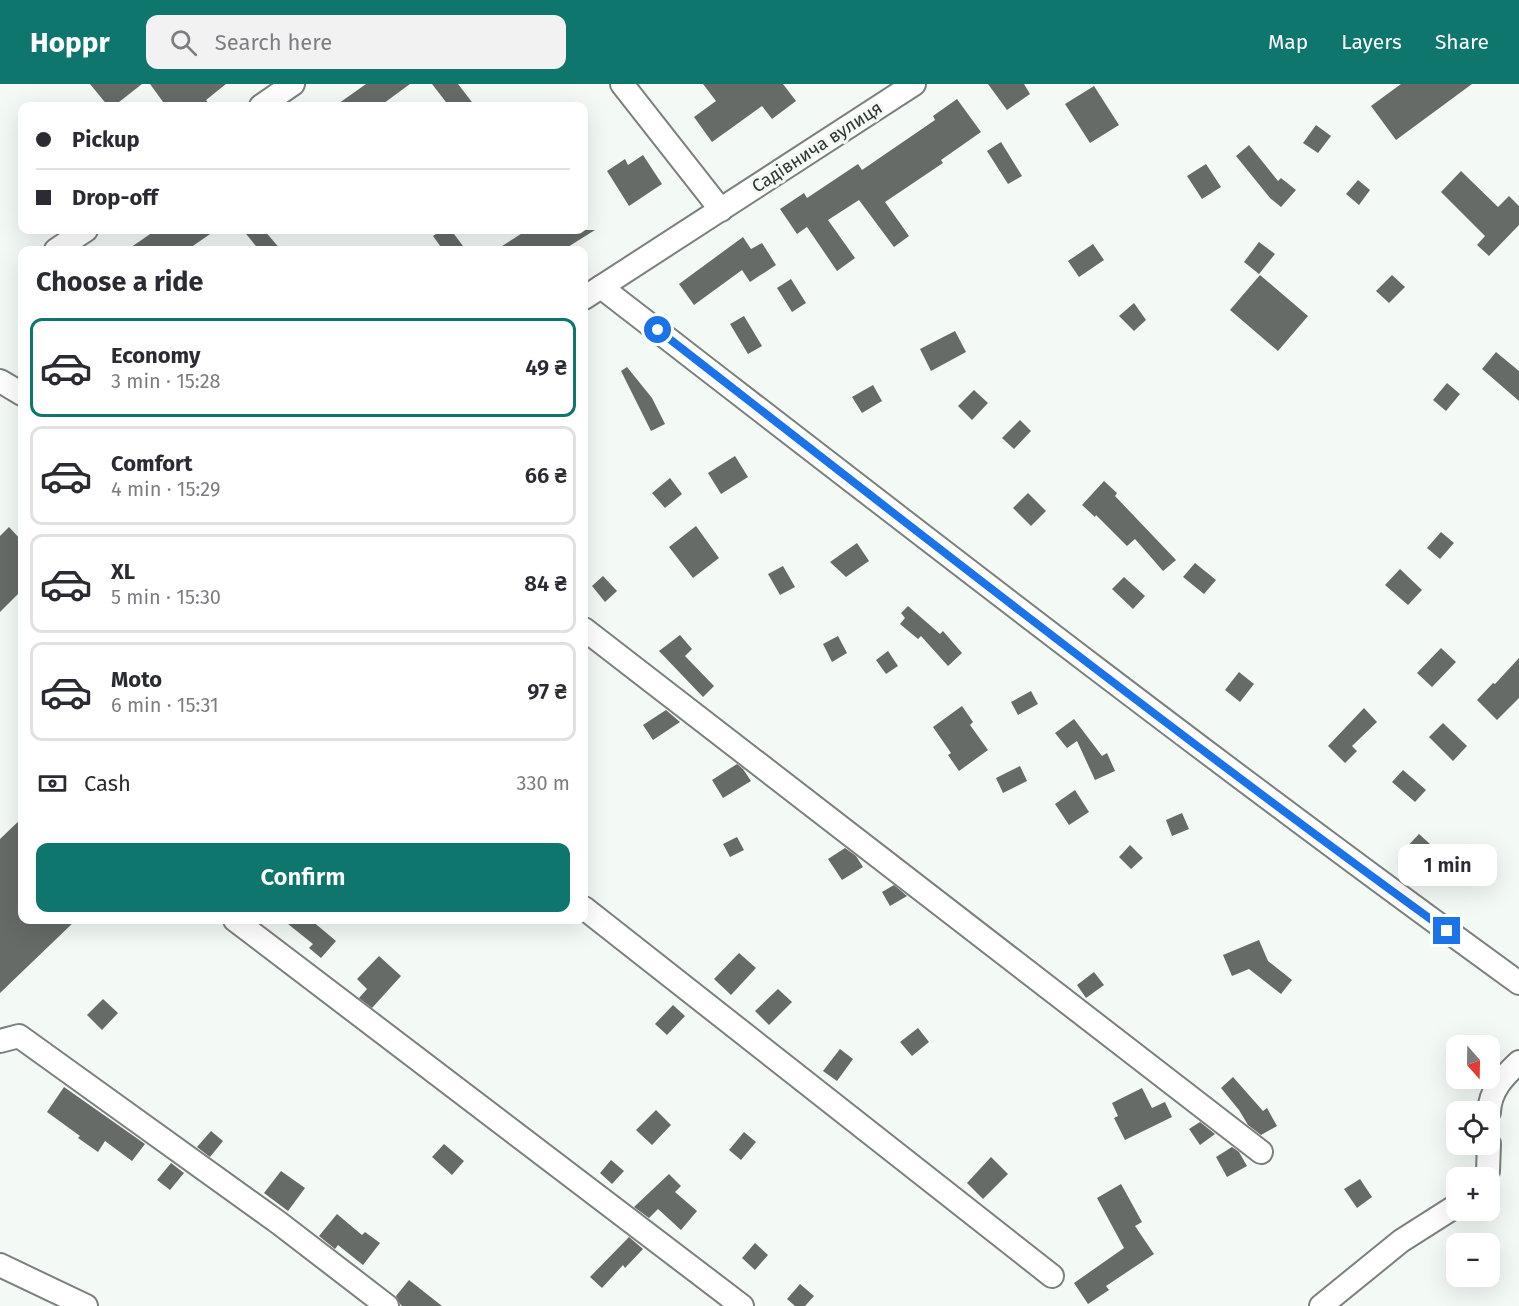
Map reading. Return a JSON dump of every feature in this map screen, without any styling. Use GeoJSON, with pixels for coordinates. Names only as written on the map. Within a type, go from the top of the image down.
{"type":"FeatureCollection","features":[{"type":"Feature","properties":{"kind":"street"},"geometry":{"type":"LineString","coordinates":[[267,102],[293,84]]}},
{"type":"Feature","properties":{"kind":"street"},"geometry":{"type":"LineString","coordinates":[[622,84],[721,210]]}},
{"type":"Feature","properties":{"kind":"street","name":"Садівнича вулиця"},"geometry":{"type":"LineString","coordinates":[[592,292],[914,84]]}},
{"type":"Feature","properties":{"kind":"street"},"geometry":{"type":"LineString","coordinates":[[62,246],[80,234]]}},
{"type":"Feature","properties":{"kind":"street"},"geometry":{"type":"LineString","coordinates":[[592,292],[1338,853],[1519,983]]}},
{"type":"Feature","properties":{"kind":"street"},"geometry":{"type":"LineString","coordinates":[[0,381],[18,392]]}},
{"type":"Feature","properties":{"kind":"street"},"geometry":{"type":"LineString","coordinates":[[588,632],[1261,1152]]}},
{"type":"Feature","properties":{"kind":"street"},"geometry":{"type":"LineString","coordinates":[[588,911],[1052,1276]]}},
{"type":"Feature","properties":{"kind":"street"},"geometry":{"type":"LineString","coordinates":[[240,924],[742,1306]]}},
{"type":"Feature","properties":{"kind":"street"},"geometry":{"type":"LineString","coordinates":[[0,1041],[19,1036],[279,1223],[387,1306]]}},
{"type":"Feature","properties":{"kind":"street"},"geometry":{"type":"LineString","coordinates":[[1490,1101],[1499,1081],[1519,1062]]}},
{"type":"Feature","properties":{"kind":"street"},"geometry":{"type":"LineString","coordinates":[[1321,1306],[1401,1242],[1446,1213]]}},
{"type":"Feature","properties":{"kind":"street"},"geometry":{"type":"LineString","coordinates":[[0,1265],[86,1306]]}},
{"type":"Feature","properties":{"kind":"building"},"geometry":{"type":"Polygon","coordinates":[[[90,84],[142,84],[119,102],[105,102],[90,84]]]}},
{"type":"Feature","properties":{"kind":"building"},"geometry":{"type":"Polygon","coordinates":[[[150,84],[226,84],[206,100],[207,102],[163,102],[150,84]]]}},
{"type":"Feature","properties":{"kind":"building"},"geometry":{"type":"Polygon","coordinates":[[[366,84],[410,84],[385,102],[341,102],[366,84]]]}},
{"type":"Feature","properties":{"kind":"building"},"geometry":{"type":"Polygon","coordinates":[[[432,84],[458,84],[472,102],[446,102],[432,84]]]}},
{"type":"Feature","properties":{"kind":"building"},"geometry":{"type":"Polygon","coordinates":[[[703,84],[783,84],[796,101],[772,119],[762,106],[712,142],[694,117],[716,101],[703,84]]]}},
{"type":"Feature","properties":{"kind":"building"},"geometry":{"type":"Polygon","coordinates":[[[988,84],[1024,84],[1030,94],[1007,110],[988,84]]]}},
{"type":"Feature","properties":{"kind":"building"},"geometry":{"type":"Polygon","coordinates":[[[1401,84],[1472,84],[1396,140],[1371,106],[1401,84]]]}},
{"type":"Feature","properties":{"kind":"building"},"geometry":{"type":"Polygon","coordinates":[[[1094,86],[1119,125],[1090,143],[1065,104],[1094,86]]]}},
{"type":"Feature","properties":{"kind":"building"},"geometry":{"type":"Polygon","coordinates":[[[957,99],[981,132],[941,160],[943,163],[885,202],[909,236],[894,247],[859,200],[828,220],[855,258],[837,271],[807,227],[797,234],[780,209],[804,193],[807,198],[858,164],[862,170],[935,120],[933,116],[957,99]]]}},
{"type":"Feature","properties":{"kind":"building"},"geometry":{"type":"Polygon","coordinates":[[[1316,125],[1331,136],[1318,153],[1303,143],[1316,125]]]}},
{"type":"Feature","properties":{"kind":"building"},"geometry":{"type":"Polygon","coordinates":[[[1001,142],[1022,176],[1008,184],[987,151],[1001,142]]]}},
{"type":"Feature","properties":{"kind":"building"},"geometry":{"type":"Polygon","coordinates":[[[1249,145],[1278,181],[1281,178],[1296,190],[1281,207],[1270,198],[1236,156],[1249,145]]]}},
{"type":"Feature","properties":{"kind":"building"},"geometry":{"type":"Polygon","coordinates":[[[643,155],[662,184],[629,206],[607,171],[625,159],[628,165],[643,155]]]}},
{"type":"Feature","properties":{"kind":"building"},"geometry":{"type":"Polygon","coordinates":[[[1206,164],[1221,187],[1202,199],[1187,176],[1206,164]]]}},
{"type":"Feature","properties":{"kind":"building"},"geometry":{"type":"Polygon","coordinates":[[[1461,171],[1498,207],[1509,196],[1519,206],[1519,225],[1489,256],[1477,245],[1485,236],[1441,192],[1461,171]]]}},
{"type":"Feature","properties":{"kind":"building"},"geometry":{"type":"Polygon","coordinates":[[[1358,180],[1370,190],[1359,205],[1346,194],[1358,180]]]}},
{"type":"Feature","properties":{"kind":"building"},"geometry":{"type":"Polygon","coordinates":[[[588,230],[595,230],[569,246],[502,246],[521,234],[588,234],[588,230]]]}},
{"type":"Feature","properties":{"kind":"building"},"geometry":{"type":"Polygon","coordinates":[[[150,234],[210,234],[193,246],[133,246],[150,234]]]}},
{"type":"Feature","properties":{"kind":"building"},"geometry":{"type":"Polygon","coordinates":[[[246,234],[267,234],[278,246],[256,246],[246,234]]]}},
{"type":"Feature","properties":{"kind":"building"},"geometry":{"type":"Polygon","coordinates":[[[454,234],[463,246],[440,246],[433,236],[454,234]]]}},
{"type":"Feature","properties":{"kind":"building"},"geometry":{"type":"Polygon","coordinates":[[[743,237],[751,249],[762,243],[776,265],[750,282],[742,270],[694,305],[679,284],[743,237]]]}},
{"type":"Feature","properties":{"kind":"building"},"geometry":{"type":"Polygon","coordinates":[[[1259,242],[1275,254],[1259,274],[1244,262],[1259,242]]]}},
{"type":"Feature","properties":{"kind":"building"},"geometry":{"type":"Polygon","coordinates":[[[1093,244],[1104,260],[1079,277],[1068,261],[1093,244]]]}},
{"type":"Feature","properties":{"kind":"building"},"geometry":{"type":"Polygon","coordinates":[[[1260,275],[1308,316],[1278,351],[1230,310],[1260,275]]]}},
{"type":"Feature","properties":{"kind":"building"},"geometry":{"type":"Polygon","coordinates":[[[1392,275],[1405,287],[1389,303],[1376,291],[1392,275]]]}},
{"type":"Feature","properties":{"kind":"building"},"geometry":{"type":"Polygon","coordinates":[[[791,279],[806,303],[792,312],[777,288],[791,279]]]}},
{"type":"Feature","properties":{"kind":"building"},"geometry":{"type":"Polygon","coordinates":[[[1134,303],[1146,320],[1134,331],[1119,316],[1134,303]]]}},
{"type":"Feature","properties":{"kind":"building"},"geometry":{"type":"Polygon","coordinates":[[[744,316],[762,346],[748,354],[730,324],[744,316]]]}},
{"type":"Feature","properties":{"kind":"building"},"geometry":{"type":"Polygon","coordinates":[[[955,331],[966,352],[931,371],[920,349],[955,331]]]}},
{"type":"Feature","properties":{"kind":"building"},"geometry":{"type":"Polygon","coordinates":[[[1496,352],[1519,371],[1519,401],[1482,369],[1496,352]]]}},
{"type":"Feature","properties":{"kind":"building"},"geometry":{"type":"Polygon","coordinates":[[[627,367],[652,398],[665,424],[651,431],[621,371],[627,367]]]}},
{"type":"Feature","properties":{"kind":"building"},"geometry":{"type":"Polygon","coordinates":[[[1447,383],[1460,394],[1446,411],[1433,400],[1447,383]]]}},
{"type":"Feature","properties":{"kind":"building"},"geometry":{"type":"Polygon","coordinates":[[[873,385],[882,401],[862,413],[852,397],[873,385]]]}},
{"type":"Feature","properties":{"kind":"building"},"geometry":{"type":"Polygon","coordinates":[[[974,390],[988,403],[972,420],[958,406],[974,390]]]}},
{"type":"Feature","properties":{"kind":"building"},"geometry":{"type":"Polygon","coordinates":[[[1020,420],[1031,431],[1014,449],[1002,438],[1020,420]]]}},
{"type":"Feature","properties":{"kind":"building"},"geometry":{"type":"Polygon","coordinates":[[[735,456],[748,477],[721,494],[708,473],[735,456]]]}},
{"type":"Feature","properties":{"kind":"building"},"geometry":{"type":"Polygon","coordinates":[[[670,478],[682,494],[665,508],[652,493],[670,478]]]}},
{"type":"Feature","properties":{"kind":"building"},"geometry":{"type":"Polygon","coordinates":[[[1104,481],[1117,493],[1115,496],[1176,560],[1163,571],[1135,539],[1127,546],[1096,515],[1095,517],[1082,505],[1104,481]]]}},
{"type":"Feature","properties":{"kind":"building"},"geometry":{"type":"Polygon","coordinates":[[[1028,493],[1046,511],[1031,526],[1013,508],[1028,493]]]}},
{"type":"Feature","properties":{"kind":"building"},"geometry":{"type":"Polygon","coordinates":[[[696,526],[719,558],[693,578],[669,547],[696,526]]]}},
{"type":"Feature","properties":{"kind":"building"},"geometry":{"type":"Polygon","coordinates":[[[9,527],[18,537],[18,594],[0,612],[0,536],[9,527]]]}},
{"type":"Feature","properties":{"kind":"building"},"geometry":{"type":"Polygon","coordinates":[[[1441,532],[1454,543],[1440,559],[1427,548],[1441,532]]]}},
{"type":"Feature","properties":{"kind":"building"},"geometry":{"type":"Polygon","coordinates":[[[857,543],[869,561],[846,577],[830,562],[857,543]]]}},
{"type":"Feature","properties":{"kind":"building"},"geometry":{"type":"Polygon","coordinates":[[[1195,563],[1216,580],[1204,594],[1183,577],[1195,563]]]}},
{"type":"Feature","properties":{"kind":"building"},"geometry":{"type":"Polygon","coordinates":[[[783,566],[795,587],[780,595],[768,574],[783,566]]]}},
{"type":"Feature","properties":{"kind":"building"},"geometry":{"type":"Polygon","coordinates":[[[1400,569],[1422,590],[1408,605],[1385,585],[1400,569]]]}},
{"type":"Feature","properties":{"kind":"building"},"geometry":{"type":"Polygon","coordinates":[[[603,576],[617,591],[605,602],[592,586],[603,576]]]}},
{"type":"Feature","properties":{"kind":"building"},"geometry":{"type":"Polygon","coordinates":[[[1124,577],[1145,596],[1133,609],[1112,589],[1124,577]]]}},
{"type":"Feature","properties":{"kind":"building"},"geometry":{"type":"Polygon","coordinates":[[[908,606],[940,634],[943,631],[962,653],[948,666],[921,636],[918,639],[900,624],[905,618],[901,613],[908,606]]]}},
{"type":"Feature","properties":{"kind":"building"},"geometry":{"type":"Polygon","coordinates":[[[680,635],[692,649],[685,656],[714,686],[703,697],[659,651],[680,635]]]}},
{"type":"Feature","properties":{"kind":"building"},"geometry":{"type":"Polygon","coordinates":[[[838,636],[847,653],[832,662],[823,644],[838,636]]]}},
{"type":"Feature","properties":{"kind":"building"},"geometry":{"type":"Polygon","coordinates":[[[1441,648],[1456,662],[1432,687],[1417,673],[1441,648]]]}},
{"type":"Feature","properties":{"kind":"building"},"geometry":{"type":"Polygon","coordinates":[[[888,651],[898,666],[886,674],[876,660],[888,651]]]}},
{"type":"Feature","properties":{"kind":"building"},"geometry":{"type":"Polygon","coordinates":[[[1519,658],[1519,698],[1497,720],[1477,700],[1519,658]]]}},
{"type":"Feature","properties":{"kind":"building"},"geometry":{"type":"Polygon","coordinates":[[[1239,672],[1254,684],[1240,702],[1225,690],[1239,672]]]}},
{"type":"Feature","properties":{"kind":"building"},"geometry":{"type":"Polygon","coordinates":[[[1031,691],[1038,704],[1018,715],[1011,702],[1031,691]]]}},
{"type":"Feature","properties":{"kind":"building"},"geometry":{"type":"Polygon","coordinates":[[[962,706],[973,722],[970,725],[988,750],[959,771],[948,755],[951,753],[933,727],[962,706]]]}},
{"type":"Feature","properties":{"kind":"building"},"geometry":{"type":"Polygon","coordinates":[[[1364,708],[1377,722],[1352,746],[1357,751],[1345,763],[1328,746],[1364,708]]]}},
{"type":"Feature","properties":{"kind":"building"},"geometry":{"type":"Polygon","coordinates":[[[666,710],[680,722],[653,740],[643,725],[666,710]]]}},
{"type":"Feature","properties":{"kind":"building"},"geometry":{"type":"Polygon","coordinates":[[[1074,719],[1102,756],[1107,753],[1115,771],[1095,780],[1077,741],[1067,748],[1055,733],[1074,719]]]}},
{"type":"Feature","properties":{"kind":"building"},"geometry":{"type":"Polygon","coordinates":[[[1443,723],[1467,746],[1453,761],[1429,737],[1443,723]]]}},
{"type":"Feature","properties":{"kind":"building"},"geometry":{"type":"Polygon","coordinates":[[[737,764],[751,781],[723,798],[712,780],[737,764]]]}},
{"type":"Feature","properties":{"kind":"building"},"geometry":{"type":"Polygon","coordinates":[[[1020,766],[1027,781],[1003,793],[996,778],[1020,766]]]}},
{"type":"Feature","properties":{"kind":"building"},"geometry":{"type":"Polygon","coordinates":[[[1403,770],[1426,790],[1415,802],[1392,782],[1403,770]]]}},
{"type":"Feature","properties":{"kind":"building"},"geometry":{"type":"Polygon","coordinates":[[[1075,790],[1089,812],[1069,825],[1055,804],[1075,790]]]}},
{"type":"Feature","properties":{"kind":"building"},"geometry":{"type":"Polygon","coordinates":[[[1182,813],[1189,829],[1172,836],[1166,820],[1182,813]]]}},
{"type":"Feature","properties":{"kind":"building"},"geometry":{"type":"Polygon","coordinates":[[[18,822],[18,924],[72,924],[0,993],[0,839],[18,822]]]}},
{"type":"Feature","properties":{"kind":"building"},"geometry":{"type":"Polygon","coordinates":[[[1419,834],[1430,844],[1413,862],[1402,852],[1419,834]]]}},
{"type":"Feature","properties":{"kind":"building"},"geometry":{"type":"Polygon","coordinates":[[[737,837],[744,850],[730,857],[723,844],[737,837]]]}},
{"type":"Feature","properties":{"kind":"building"},"geometry":{"type":"Polygon","coordinates":[[[1130,845],[1143,858],[1131,869],[1119,857],[1130,845]]]}},
{"type":"Feature","properties":{"kind":"building"},"geometry":{"type":"Polygon","coordinates":[[[845,848],[856,856],[863,867],[842,880],[828,859],[845,848]]]}},
{"type":"Feature","properties":{"kind":"building"},"geometry":{"type":"Polygon","coordinates":[[[894,885],[907,896],[890,906],[882,892],[894,885]]]}},
{"type":"Feature","properties":{"kind":"building"},"geometry":{"type":"Polygon","coordinates":[[[288,924],[316,924],[336,941],[321,958],[309,948],[313,944],[288,924]]]}},
{"type":"Feature","properties":{"kind":"building"},"geometry":{"type":"Polygon","coordinates":[[[1259,940],[1268,961],[1292,980],[1281,994],[1249,969],[1232,976],[1223,955],[1259,940]]]}},
{"type":"Feature","properties":{"kind":"building"},"geometry":{"type":"Polygon","coordinates":[[[739,953],[756,968],[731,995],[714,979],[739,953]]]}},
{"type":"Feature","properties":{"kind":"building"},"geometry":{"type":"Polygon","coordinates":[[[379,956],[401,976],[372,1008],[359,998],[367,989],[357,979],[379,956]]]}},
{"type":"Feature","properties":{"kind":"building"},"geometry":{"type":"Polygon","coordinates":[[[1094,972],[1104,985],[1086,998],[1077,985],[1094,972]]]}},
{"type":"Feature","properties":{"kind":"building"},"geometry":{"type":"Polygon","coordinates":[[[778,989],[792,1002],[769,1025],[755,1011],[778,989]]]}},
{"type":"Feature","properties":{"kind":"building"},"geometry":{"type":"Polygon","coordinates":[[[103,999],[118,1013],[102,1030],[87,1015],[103,999]]]}},
{"type":"Feature","properties":{"kind":"building"},"geometry":{"type":"Polygon","coordinates":[[[673,1005],[685,1016],[667,1035],[655,1024],[673,1005]]]}},
{"type":"Feature","properties":{"kind":"building"},"geometry":{"type":"Polygon","coordinates":[[[918,1028],[929,1042],[912,1056],[900,1042],[918,1028]]]}},
{"type":"Feature","properties":{"kind":"building"},"geometry":{"type":"Polygon","coordinates":[[[840,1049],[853,1059],[837,1081],[823,1071],[840,1049]]]}},
{"type":"Feature","properties":{"kind":"building"},"geometry":{"type":"Polygon","coordinates":[[[1233,1077],[1263,1111],[1267,1108],[1277,1126],[1261,1135],[1248,1125],[1221,1088],[1233,1077]]]}},
{"type":"Feature","properties":{"kind":"building"},"geometry":{"type":"Polygon","coordinates":[[[64,1087],[145,1144],[132,1161],[105,1141],[98,1152],[47,1112],[64,1087]]]}},
{"type":"Feature","properties":{"kind":"building"},"geometry":{"type":"Polygon","coordinates":[[[1142,1088],[1152,1108],[1165,1102],[1172,1117],[1125,1140],[1114,1118],[1118,1116],[1112,1103],[1142,1088]]]}},
{"type":"Feature","properties":{"kind":"building"},"geometry":{"type":"Polygon","coordinates":[[[656,1110],[671,1125],[652,1145],[636,1130],[656,1110]]]}},
{"type":"Feature","properties":{"kind":"building"},"geometry":{"type":"Polygon","coordinates":[[[1200,1122],[1215,1134],[1200,1145],[1189,1129],[1200,1122]]]}},
{"type":"Feature","properties":{"kind":"building"},"geometry":{"type":"Polygon","coordinates":[[[211,1131],[223,1141],[210,1157],[197,1147],[211,1131]]]}},
{"type":"Feature","properties":{"kind":"building"},"geometry":{"type":"Polygon","coordinates":[[[744,1132],[756,1142],[741,1160],[729,1150],[744,1132]]]}},
{"type":"Feature","properties":{"kind":"building"},"geometry":{"type":"Polygon","coordinates":[[[444,1144],[464,1161],[452,1175],[432,1157],[444,1144]]]}},
{"type":"Feature","properties":{"kind":"building"},"geometry":{"type":"Polygon","coordinates":[[[1232,1147],[1239,1152],[1247,1166],[1227,1177],[1216,1157],[1232,1147]]]}},
{"type":"Feature","properties":{"kind":"building"},"geometry":{"type":"Polygon","coordinates":[[[991,1157],[1008,1174],[983,1199],[967,1183],[991,1157]]]}},
{"type":"Feature","properties":{"kind":"building"},"geometry":{"type":"Polygon","coordinates":[[[611,1160],[624,1171],[612,1184],[600,1173],[611,1160]]]}},
{"type":"Feature","properties":{"kind":"building"},"geometry":{"type":"Polygon","coordinates":[[[171,1163],[184,1173],[170,1190],[157,1180],[171,1163]]]}},
{"type":"Feature","properties":{"kind":"building"},"geometry":{"type":"Polygon","coordinates":[[[281,1171],[305,1188],[288,1211],[264,1193],[281,1171]]]}},
{"type":"Feature","properties":{"kind":"building"},"geometry":{"type":"Polygon","coordinates":[[[669,1174],[681,1186],[675,1192],[697,1211],[681,1230],[658,1209],[649,1218],[634,1207],[669,1174]]]}},
{"type":"Feature","properties":{"kind":"building"},"geometry":{"type":"Polygon","coordinates":[[[1360,1179],[1372,1197],[1357,1208],[1344,1189],[1360,1179]]]}},
{"type":"Feature","properties":{"kind":"building"},"geometry":{"type":"Polygon","coordinates":[[[1121,1184],[1142,1222],[1135,1226],[1154,1254],[1106,1286],[1109,1290],[1088,1304],[1074,1283],[1124,1248],[1097,1198],[1121,1184]]]}},
{"type":"Feature","properties":{"kind":"building"},"geometry":{"type":"Polygon","coordinates":[[[337,1214],[362,1235],[365,1232],[380,1243],[363,1265],[338,1245],[335,1249],[319,1236],[337,1214]]]}},
{"type":"Feature","properties":{"kind":"building"},"geometry":{"type":"Polygon","coordinates":[[[629,1237],[643,1249],[625,1268],[623,1265],[602,1288],[590,1277],[629,1237]]]}},
{"type":"Feature","properties":{"kind":"building"},"geometry":{"type":"Polygon","coordinates":[[[755,1243],[768,1255],[755,1270],[742,1258],[755,1243]]]}},
{"type":"Feature","properties":{"kind":"building"},"geometry":{"type":"Polygon","coordinates":[[[409,1280],[442,1306],[402,1306],[396,1296],[409,1280]]]}},
{"type":"Feature","properties":{"kind":"building"},"geometry":{"type":"Polygon","coordinates":[[[800,1284],[814,1296],[805,1306],[795,1306],[787,1299],[800,1284]]]}},
{"type":"Feature","properties":{"kind":"route"},"geometry":{"type":"LineString","coordinates":[[658,330],[1073,653],[1338,853],[1447,931]]}}]}
